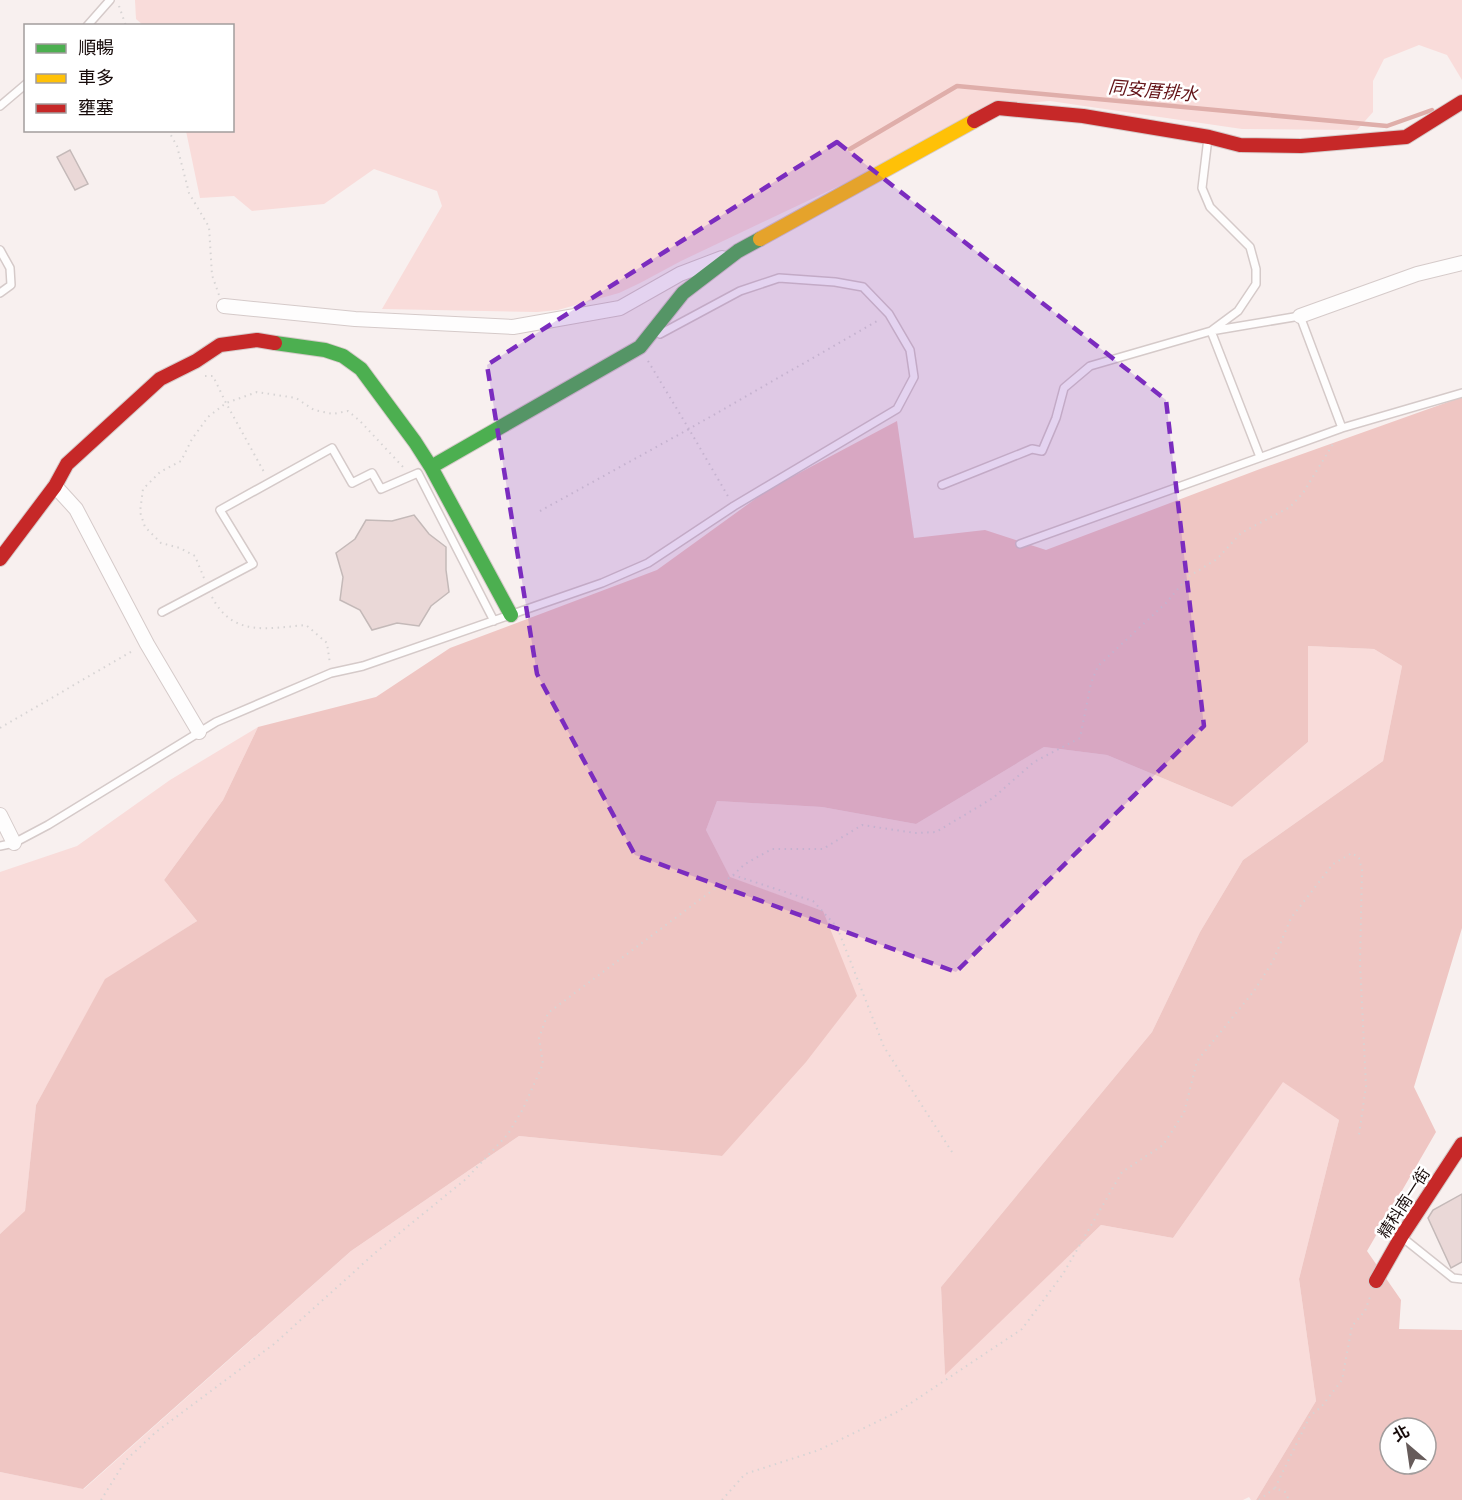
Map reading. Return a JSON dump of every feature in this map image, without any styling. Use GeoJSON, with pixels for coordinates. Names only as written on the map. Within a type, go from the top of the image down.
{"type":"FeatureCollection","features":[{"type":"Feature","properties":{"kind":"street"},"geometry":{"type":"LineString","coordinates":[[224,306],[355,319],[513,327],[620,308],[680,274],[738,251],[998,108],[1083,116],[1209,137],[1240,145],[1301,146],[1406,137],[1462,102]]}},
{"type":"Feature","properties":{"kind":"street"},"geometry":{"type":"LineString","coordinates":[[424,470],[640,347],[682,293],[738,251]]}},
{"type":"Feature","properties":{"kind":"street"},"geometry":{"type":"LineString","coordinates":[[1300,316],[1417,274],[1462,262]]}},
{"type":"Feature","properties":{"kind":"street"},"geometry":{"type":"LineString","coordinates":[[0,560],[68,464],[160,379],[196,361],[220,345],[257,340],[326,350],[343,356],[361,369],[511,615]]}},
{"type":"Feature","properties":{"kind":"street"},"geometry":{"type":"LineString","coordinates":[[54,486],[76,509],[147,644],[199,732]]}},
{"type":"Feature","properties":{"kind":"street"},"geometry":{"type":"LineString","coordinates":[[0,814],[14,843]]}},
{"type":"Feature","properties":{"kind":"street","name":"精科南一街"},"geometry":{"type":"LineString","coordinates":[[1376,1281],[1401,1237],[1462,1144]]}},
{"type":"Feature","properties":{"kind":"lane"},"geometry":{"type":"LineString","coordinates":[[89,24],[110,0]]}},
{"type":"Feature","properties":{"kind":"lane"},"geometry":{"type":"LineString","coordinates":[[0,106],[24,86]]}},
{"type":"Feature","properties":{"kind":"lane"},"geometry":{"type":"LineString","coordinates":[[1209,137],[1202,188],[1210,207],[1250,247],[1256,269],[1256,284],[1238,311],[1211,331]]}},
{"type":"Feature","properties":{"kind":"lane"},"geometry":{"type":"LineString","coordinates":[[0,250],[10,268],[11,285],[0,293]]}},
{"type":"Feature","properties":{"kind":"lane"},"geometry":{"type":"LineString","coordinates":[[0,846],[14,843],[48,825],[216,722],[258,703],[331,673],[363,666],[494,621],[602,583],[648,563],[734,506],[897,408],[914,377],[910,350],[889,314],[864,287],[835,282],[778,278],[740,291],[672,327],[640,347]]}},
{"type":"Feature","properties":{"kind":"lane"},"geometry":{"type":"LineString","coordinates":[[942,485],[1032,449],[1041,451],[1056,418],[1064,388],[1090,366],[1211,331],[1300,316],[1342,428]]}},
{"type":"Feature","properties":{"kind":"lane"},"geometry":{"type":"LineString","coordinates":[[1211,331],[1260,457]]}},
{"type":"Feature","properties":{"kind":"lane"},"geometry":{"type":"LineString","coordinates":[[1020,544],[1342,428],[1462,393]]}},
{"type":"Feature","properties":{"kind":"lane"},"geometry":{"type":"LineString","coordinates":[[162,612],[253,564],[220,510],[332,447],[352,483],[372,473],[381,489],[424,470],[494,621]]}},
{"type":"Feature","properties":{"kind":"lane"},"geometry":{"type":"LineString","coordinates":[[1401,1237],[1453,1278],[1462,1279]]}},
{"type":"Feature","properties":{"kind":"path"},"geometry":{"type":"LineString","coordinates":[[117,0],[125,24]]}},
{"type":"Feature","properties":{"kind":"path"},"geometry":{"type":"LineString","coordinates":[[169,132],[177,147],[189,193],[209,227],[212,275],[224,306]]}},
{"type":"Feature","properties":{"kind":"path"},"geometry":{"type":"LineString","coordinates":[[540,511],[689,429],[889,314]]}},
{"type":"Feature","properties":{"kind":"path"},"geometry":{"type":"LineString","coordinates":[[640,347],[734,506]]}},
{"type":"Feature","properties":{"kind":"path"},"geometry":{"type":"LineString","coordinates":[[202,377],[213,376],[270,481]]}},
{"type":"Feature","properties":{"kind":"path"},"geometry":{"type":"LineString","coordinates":[[331,673],[327,643],[306,625],[256,629],[232,622],[214,602],[195,556],[180,548],[161,543],[145,527],[140,512],[143,489],[160,472],[181,460],[192,439],[208,417],[226,403],[257,392],[296,398],[314,410],[333,414],[348,411],[360,421],[401,467],[424,470]]}},
{"type":"Feature","properties":{"kind":"path"},"geometry":{"type":"LineString","coordinates":[[101,1500],[126,1460],[156,1432],[273,1344],[375,1253],[466,1179],[508,1134],[523,1109],[543,1064],[539,1038],[548,1013],[745,864],[772,849],[823,849],[862,825],[915,833],[936,832],[993,798],[1034,762],[1080,738],[1091,682],[1098,666],[1166,603],[1188,577],[1217,559],[1241,533],[1290,507],[1303,493],[1342,428]]}},
{"type":"Feature","properties":{"kind":"path"},"geometry":{"type":"LineString","coordinates":[[0,728],[147,644]]}},
{"type":"Feature","properties":{"kind":"path"},"geometry":{"type":"LineString","coordinates":[[722,1500],[745,1474],[819,1450],[899,1412],[944,1379],[1022,1329],[1063,1274],[1122,1172],[1163,1145],[1184,1113],[1197,1061],[1254,991],[1273,961],[1292,918],[1333,864],[1352,853],[1359,858],[1362,870],[1360,963],[1366,1086],[1359,1135]]}},
{"type":"Feature","properties":{"kind":"path"},"geometry":{"type":"LineString","coordinates":[[733,875],[813,901],[837,927],[884,1047],[954,1155]]}},
{"type":"Feature","properties":{"kind":"path"},"geometry":{"type":"LineString","coordinates":[[1259,1500],[1275,1488],[1310,1416],[1322,1406],[1342,1380],[1352,1326],[1365,1311],[1376,1281]]}},
{"type":"Feature","properties":{"kind":"path"},"geometry":{"type":"LineString","coordinates":[[1275,1488],[1285,1492],[1289,1500]]}},
{"type":"Feature","properties":{"kind":"highlighted area"},"geometry":{"type":"Polygon","coordinates":[[[837,142],[1166,400],[1204,726],[956,972],[635,855],[537,674],[487,365],[837,142]]]}},
{"type":"Feature","properties":{"kind":"shaded area"},"geometry":{"type":"Polygon","coordinates":[[[135,0],[1462,0],[1462,80],[1447,55],[1419,45],[1384,59],[1373,81],[1373,112],[1357,130],[1242,129],[1050,101],[1023,103],[995,112],[681,261],[619,293],[558,310],[537,312],[382,309],[442,206],[437,191],[374,169],[324,204],[252,211],[234,196],[200,198],[186,132],[234,132],[234,24],[142,24],[136,19],[135,0]]]}},
{"type":"Feature","properties":{"kind":"shaded area"},"geometry":{"type":"Polygon","coordinates":[[[1462,397],[1462,928],[1414,1087],[1436,1132],[1367,1251],[1401,1300],[1399,1329],[1462,1330],[1462,1500],[1256,1500],[1316,1401],[1299,1279],[1339,1120],[1283,1082],[1173,1238],[1101,1225],[945,1375],[941,1287],[1152,1032],[1200,932],[1243,860],[1383,761],[1402,666],[1374,649],[1308,646],[1308,742],[1232,807],[1107,755],[1044,747],[916,824],[822,807],[717,801],[706,830],[730,877],[823,911],[857,996],[806,1062],[722,1156],[519,1136],[351,1251],[83,1489],[0,1472],[0,1234],[25,1211],[36,1105],[105,979],[197,921],[164,880],[223,800],[258,727],[376,697],[450,648],[657,570],[769,489],[897,421],[914,538],[985,530],[1046,550],[1260,469],[1462,397]]]}},
{"type":"Feature","properties":{"kind":"shaded area"},"geometry":{"type":"Polygon","coordinates":[[[1308,646],[1374,649],[1402,666],[1383,761],[1243,860],[1200,932],[1152,1032],[941,1287],[945,1374],[1101,1225],[1173,1238],[1283,1081],[1339,1120],[1299,1279],[1316,1401],[1256,1500],[1251,1500],[1249,1497],[1243,1500],[0,1500],[0,1472],[84,1489],[351,1251],[519,1136],[722,1156],[823,911],[730,878],[706,830],[717,801],[822,807],[916,824],[1044,747],[1107,755],[1232,807],[1308,742],[1308,646]]]}},
{"type":"Feature","properties":{"kind":"shaded area"},"geometry":{"type":"Polygon","coordinates":[[[258,727],[223,800],[164,880],[197,921],[105,980],[36,1105],[25,1212],[0,1234],[0,872],[77,846],[170,780],[258,727]]]}},
{"type":"Feature","properties":{"kind":"building"},"geometry":{"type":"Polygon","coordinates":[[[70,150],[88,184],[75,190],[57,157],[70,150]]]}},
{"type":"Feature","properties":{"kind":"building"},"geometry":{"type":"Polygon","coordinates":[[[414,515],[429,534],[446,547],[449,592],[431,606],[419,626],[397,623],[372,630],[360,610],[340,600],[343,577],[336,553],[355,539],[366,520],[392,521],[414,515]]]}},
{"type":"Feature","properties":{"kind":"building"},"geometry":{"type":"Polygon","coordinates":[[[1462,1194],[1462,1262],[1451,1268],[1428,1218],[1433,1210],[1462,1194]]]}},
{"type":"Feature","properties":{"kind":"waterway","name":"同安厝排水"},"geometry":{"type":"LineString","coordinates":[[850,149],[957,86],[1387,126],[1432,110]]}},
{"type":"Feature","properties":{"kind":"traffic: fast"},"geometry":{"type":"LineString","coordinates":[[431,467],[640,347],[683,293],[738,251],[760,239]]}},
{"type":"Feature","properties":{"kind":"traffic: fast"},"geometry":{"type":"LineString","coordinates":[[275,343],[325,350],[343,356],[361,369],[431,467],[511,615]]}},
{"type":"Feature","properties":{"kind":"traffic: slow"},"geometry":{"type":"LineString","coordinates":[[760,239],[974,121]]}},
{"type":"Feature","properties":{"kind":"traffic: jam"},"geometry":{"type":"LineString","coordinates":[[974,121],[998,108],[1083,116],[1209,137],[1240,145],[1301,146],[1406,137],[1462,102]]}},
{"type":"Feature","properties":{"kind":"traffic: jam"},"geometry":{"type":"LineString","coordinates":[[0,559],[55,486],[67,464],[160,379],[196,361],[220,345],[257,340],[275,343]]}},
{"type":"Feature","properties":{"kind":"traffic: jam"},"geometry":{"type":"LineString","coordinates":[[1376,1281],[1401,1237],[1462,1144]]}}]}
